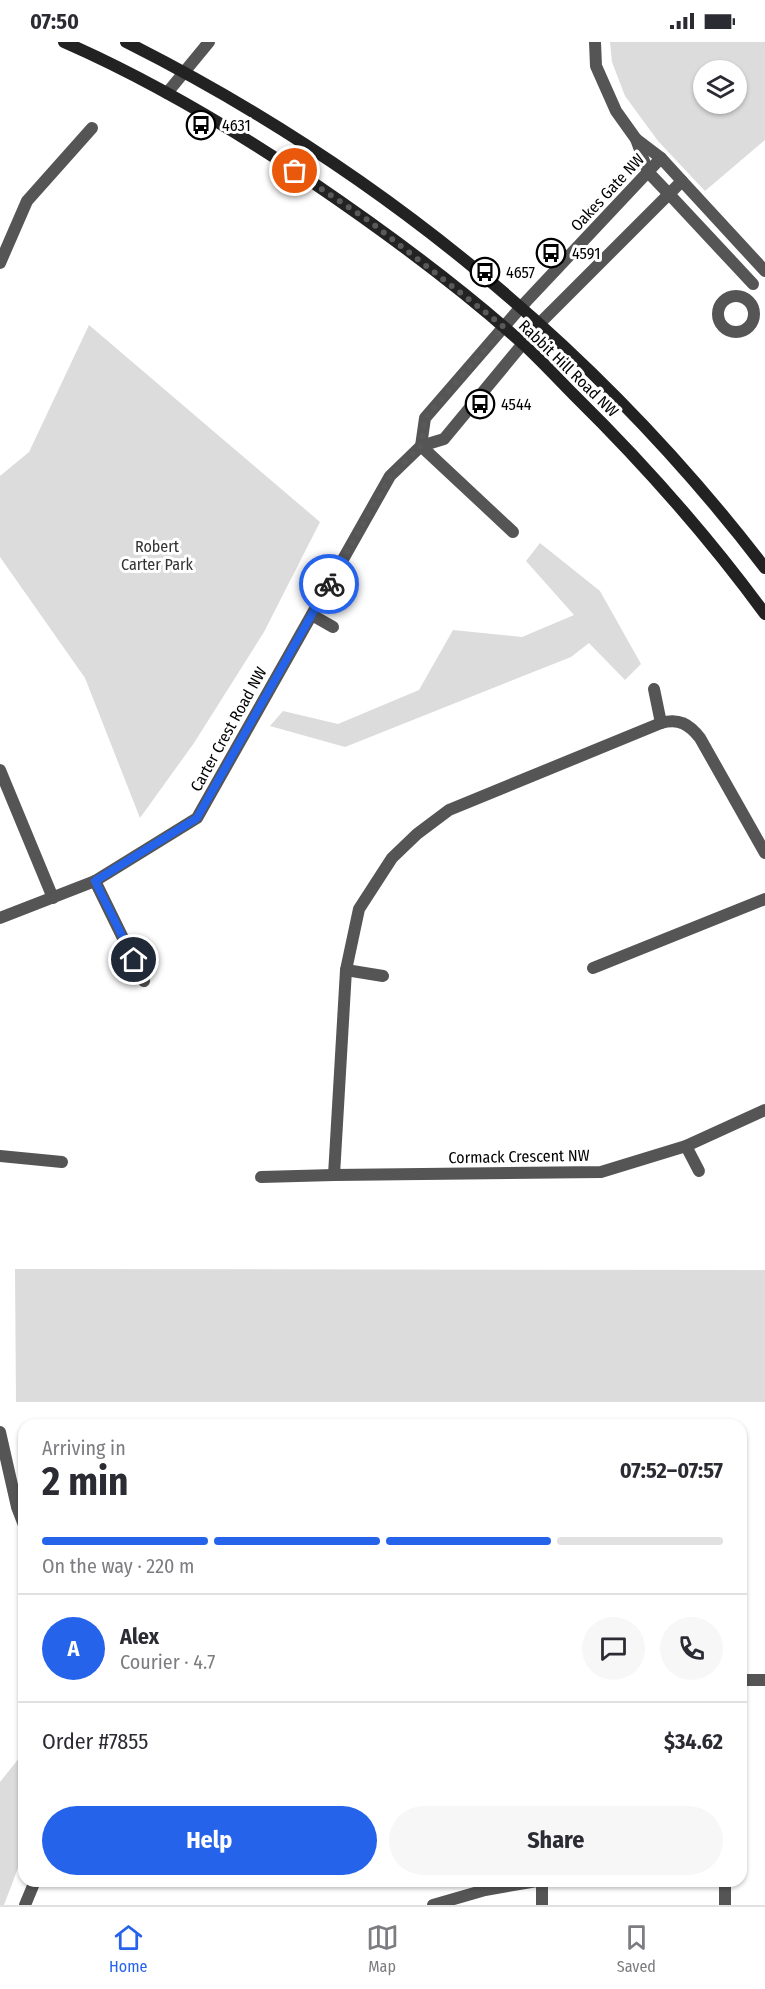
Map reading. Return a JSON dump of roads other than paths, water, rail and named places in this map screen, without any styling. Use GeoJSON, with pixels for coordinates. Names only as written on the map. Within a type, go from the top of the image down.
{"type":"FeatureCollection","features":[{"type":"Feature","properties":{"kind":"main road","name":"Rabbit Hill Road NW"},"geometry":{"type":"LineString","coordinates":[[64,42],[167,93],[278,159],[369,221],[504,327],[631,451],[701,531],[765,614]]}},
{"type":"Feature","properties":{"kind":"main road","name":"Rabbit Hill Road NW"},"geometry":{"type":"LineString","coordinates":[[126,42],[183,72],[326,157],[400,210],[499,288],[540,323],[621,401],[723,514],[765,568]]}},
{"type":"Feature","properties":{"kind":"street"},"geometry":{"type":"LineString","coordinates":[[167,93],[209,42]]}},
{"type":"Feature","properties":{"kind":"street"},"geometry":{"type":"LineString","coordinates":[[595,42],[596,66],[616,111],[636,139],[648,172],[753,284]]}},
{"type":"Feature","properties":{"kind":"street"},"geometry":{"type":"LineString","coordinates":[[0,263],[27,201],[92,128]]}},
{"type":"Feature","properties":{"kind":"street"},"geometry":{"type":"LineString","coordinates":[[636,139],[661,158],[765,273],[753,284],[747,298]]}},
{"type":"Feature","properties":{"kind":"street","name":"Oakes Gate NW"},"geometry":{"type":"LineString","coordinates":[[504,327],[661,158]]}},
{"type":"Feature","properties":{"kind":"street"},"geometry":{"type":"LineString","coordinates":[[522,343],[682,181]]}},
{"type":"Feature","properties":{"kind":"street"},"geometry":{"type":"LineString","coordinates":[[504,327],[425,418],[421,446],[513,532]]}},
{"type":"Feature","properties":{"kind":"street","name":"Carter Crest Road NW"},"geometry":{"type":"LineString","coordinates":[[0,918],[95,881],[197,818],[390,476],[421,446],[444,439],[522,343]]}},
{"type":"Feature","properties":{"kind":"street"},"geometry":{"type":"LineString","coordinates":[[312,615],[333,627]]}},
{"type":"Feature","properties":{"kind":"street"},"geometry":{"type":"LineString","coordinates":[[654,689],[660,723]]}},
{"type":"Feature","properties":{"kind":"street"},"geometry":{"type":"LineString","coordinates":[[334,1175],[346,970],[359,909],[392,858],[417,834],[449,810],[672,720],[683,722],[700,738],[765,853]]}},
{"type":"Feature","properties":{"kind":"street"},"geometry":{"type":"LineString","coordinates":[[0,770],[53,897]]}},
{"type":"Feature","properties":{"kind":"street"},"geometry":{"type":"LineString","coordinates":[[95,881],[144,981]]}},
{"type":"Feature","properties":{"kind":"street"},"geometry":{"type":"LineString","coordinates":[[593,968],[765,899]]}},
{"type":"Feature","properties":{"kind":"street"},"geometry":{"type":"LineString","coordinates":[[346,970],[382,976]]}},
{"type":"Feature","properties":{"kind":"street","name":"Cormack Crescent NW"},"geometry":{"type":"LineString","coordinates":[[261,1177],[601,1172],[686,1146],[765,1110]]}},
{"type":"Feature","properties":{"kind":"street"},"geometry":{"type":"LineString","coordinates":[[686,1146],[699,1171]]}},
{"type":"Feature","properties":{"kind":"street"},"geometry":{"type":"LineString","coordinates":[[0,1156],[62,1162]]}},
{"type":"Feature","properties":{"kind":"street"},"geometry":{"type":"LineString","coordinates":[[0,1432],[18,1494]]}},
{"type":"Feature","properties":{"kind":"street"},"geometry":{"type":"LineString","coordinates":[[747,1680],[765,1680]]}},
{"type":"Feature","properties":{"kind":"street"},"geometry":{"type":"LineString","coordinates":[[25,1905],[32,1887]]}},
{"type":"Feature","properties":{"kind":"street"},"geometry":{"type":"LineString","coordinates":[[433,1905],[502,1887]]}},
{"type":"Feature","properties":{"kind":"street"},"geometry":{"type":"LineString","coordinates":[[542,1887],[542,1905]]}},
{"type":"Feature","properties":{"kind":"street"},"geometry":{"type":"LineString","coordinates":[[725,1887],[725,1905]]}},
{"type":"Feature","properties":{"kind":"place","name":"4631"},"geometry":{"type":"Point","coordinates":[201,125]}},
{"type":"Feature","properties":{"kind":"place","name":"4591"},"geometry":{"type":"Point","coordinates":[551,253]}},
{"type":"Feature","properties":{"kind":"place","name":"4657"},"geometry":{"type":"Point","coordinates":[485,272]}},
{"type":"Feature","properties":{"kind":"place","name":"4544"},"geometry":{"type":"Point","coordinates":[480,404]}},
{"type":"Feature","properties":{"kind":"park label","name":"Robert Carter Park"},"geometry":{"type":"Point","coordinates":[157,555]}}]}
